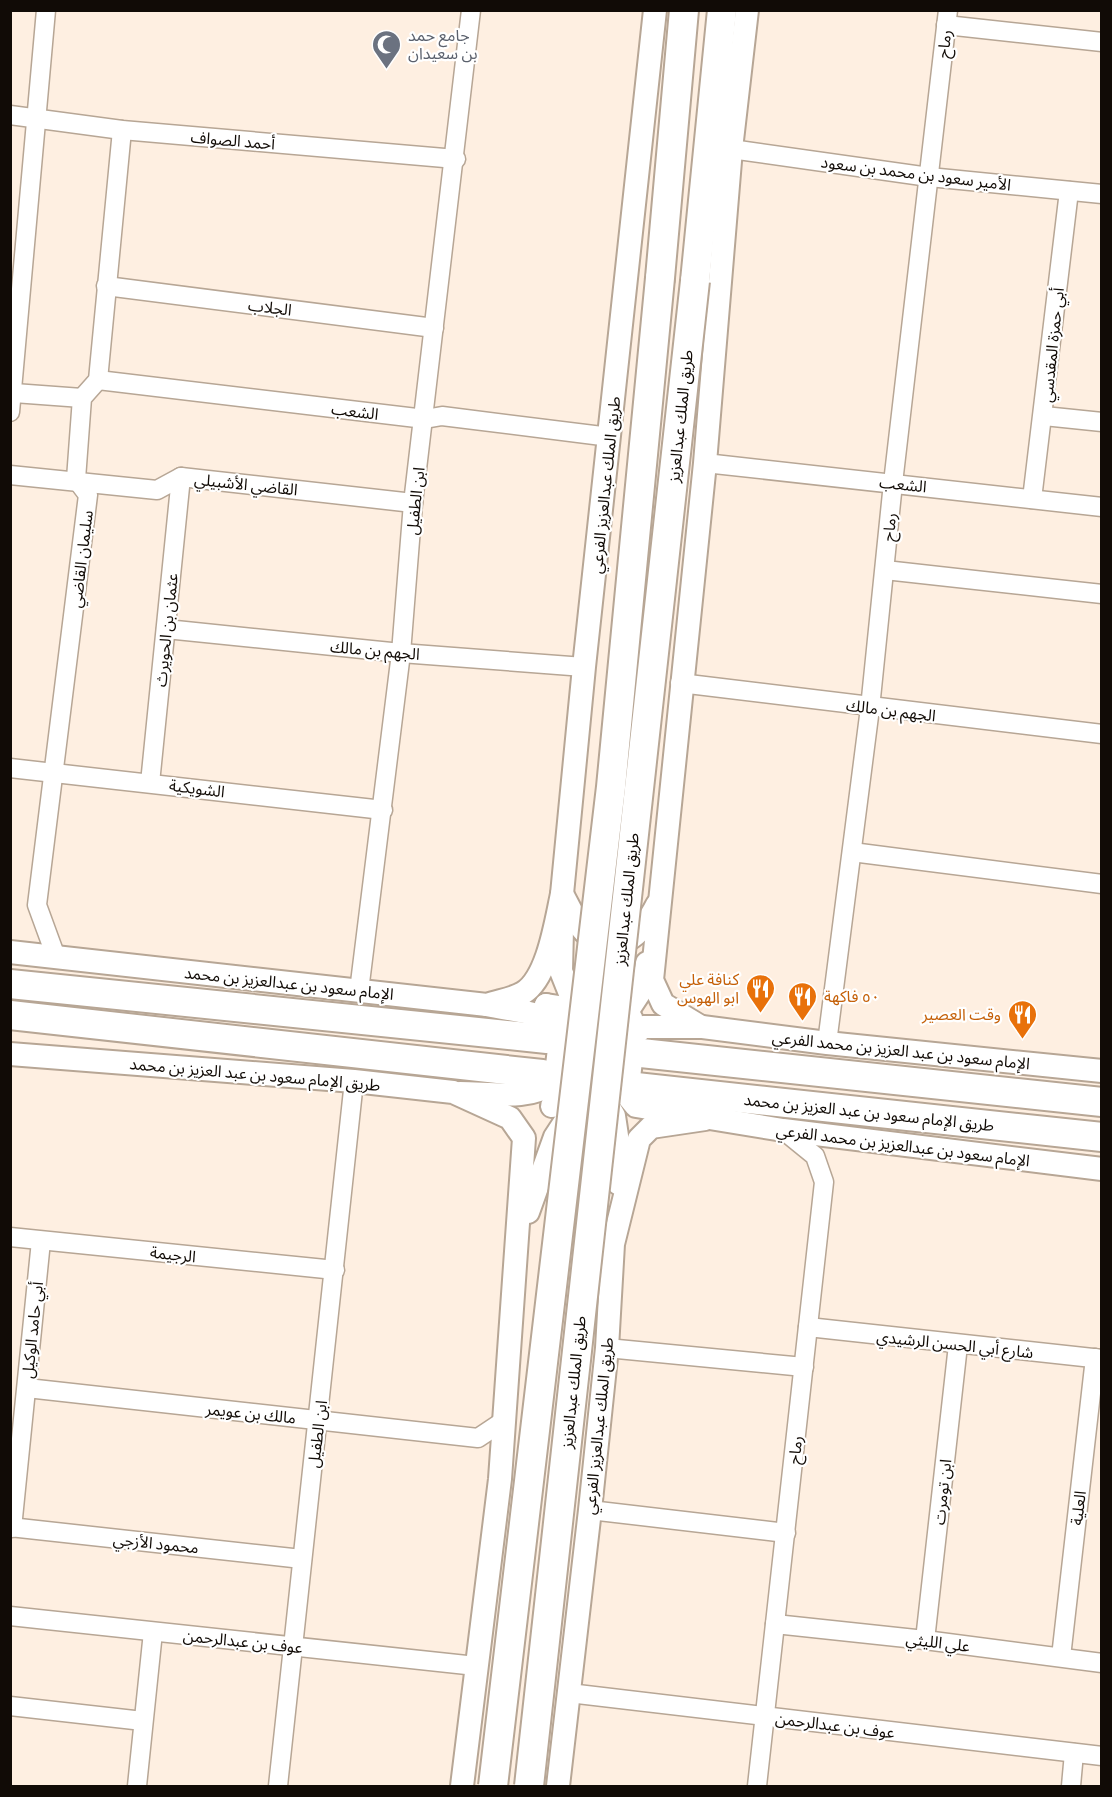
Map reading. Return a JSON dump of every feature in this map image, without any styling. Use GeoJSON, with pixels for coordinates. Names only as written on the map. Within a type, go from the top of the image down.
{"type":"FeatureCollection","features":[{"type":"Feature","properties":{"kind":"main road","name":"طريق الملك عبدالعزيز"},"geometry":{"type":"LineString","coordinates":[[493,1786],[611,787],[684,10]]}},
{"type":"Feature","properties":{"kind":"main road","name":"طريق الملك عبدالعزيز"},"geometry":{"type":"LineString","coordinates":[[529,1786],[695,281],[722,10]]}},
{"type":"Feature","properties":{"kind":"main road","name":"الإمام سعود بن عبدالعزيز بن محمد"},"geometry":{"type":"LineString","coordinates":[[10,984],[547,1039]]}},
{"type":"Feature","properties":{"kind":"main road"},"geometry":{"type":"LineString","coordinates":[[10,1015],[542,1074]]}},
{"type":"Feature","properties":{"kind":"main road","name":"طريق الإمام سعود بن عبد العزيز بن محمد"},"geometry":{"type":"LineString","coordinates":[[641,1053],[1101,1102]]}},
{"type":"Feature","properties":{"kind":"main road","name":"طريق الإمام سعود بن عبد العزيز بن محمد"},"geometry":{"type":"LineString","coordinates":[[636,1087],[1101,1137]]}},
{"type":"Feature","properties":{"kind":"street"},"geometry":{"type":"LineString","coordinates":[[10,412],[14,393],[46,10]]}},
{"type":"Feature","properties":{"kind":"street","name":"ابن الطفيل"},"geometry":{"type":"LineString","coordinates":[[359,991],[401,653],[413,502],[456,159],[471,10]]}},
{"type":"Feature","properties":{"kind":"street","name":"طريق الملك عبدالعزيز الفرعي"},"geometry":{"type":"LineString","coordinates":[[546,957],[562,894],[584,667],[656,10]]}},
{"type":"Feature","properties":{"kind":"street"},"geometry":{"type":"LineString","coordinates":[[701,1027],[663,1004],[652,980],[705,463],[731,149],[747,10]]}},
{"type":"Feature","properties":{"kind":"street"},"geometry":{"type":"LineString","coordinates":[[947,18],[1101,42]]}},
{"type":"Feature","properties":{"kind":"street","name":"رماح"},"geometry":{"type":"LineString","coordinates":[[827,1043],[870,708],[893,483],[947,18]]}},
{"type":"Feature","properties":{"kind":"street","name":"أحمد الصواف"},"geometry":{"type":"LineString","coordinates":[[10,116],[122,130],[456,159]]}},
{"type":"Feature","properties":{"kind":"street"},"geometry":{"type":"LineString","coordinates":[[14,393],[82,398],[98,380],[122,130]]}},
{"type":"Feature","properties":{"kind":"street","name":"الأمير سعود بن محمد بن سعود"},"geometry":{"type":"LineString","coordinates":[[731,149],[929,177],[1101,194]]}},
{"type":"Feature","properties":{"kind":"street","name":"أبي حمزة المقدسي"},"geometry":{"type":"LineString","coordinates":[[1032,499],[1044,416],[1069,191]]}},
{"type":"Feature","properties":{"kind":"street","name":"الجلاب"},"geometry":{"type":"LineString","coordinates":[[106,286],[434,328]]}},
{"type":"Feature","properties":{"kind":"street","name":"الشعب"},"geometry":{"type":"LineString","coordinates":[[98,380],[425,419],[442,416],[610,437]]}},
{"type":"Feature","properties":{"kind":"street","name":"سليمان القاضي"},"geometry":{"type":"LineString","coordinates":[[56,957],[37,905],[88,495],[76,479],[82,398]]}},
{"type":"Feature","properties":{"kind":"street"},"geometry":{"type":"LineString","coordinates":[[1044,416],[1101,422]]}},
{"type":"Feature","properties":{"kind":"street","name":"الشعب"},"geometry":{"type":"LineString","coordinates":[[705,463],[1101,507]]}},
{"type":"Feature","properties":{"kind":"street","name":"القاضي الأشبيلي"},"geometry":{"type":"LineString","coordinates":[[10,474],[76,479],[157,490],[181,477],[413,502]]}},
{"type":"Feature","properties":{"kind":"street","name":"عثمان بن الحويرث"},"geometry":{"type":"LineString","coordinates":[[150,783],[181,477]]}},
{"type":"Feature","properties":{"kind":"street"},"geometry":{"type":"LineString","coordinates":[[885,570],[1101,594]]}},
{"type":"Feature","properties":{"kind":"street","name":"الجهم بن مالك"},"geometry":{"type":"LineString","coordinates":[[166,629],[401,653],[584,667]]}},
{"type":"Feature","properties":{"kind":"street","name":"الجهم بن مالك"},"geometry":{"type":"LineString","coordinates":[[681,684],[1101,734]]}},
{"type":"Feature","properties":{"kind":"street","name":"الشويكية"},"geometry":{"type":"LineString","coordinates":[[10,768],[383,810]]}},
{"type":"Feature","properties":{"kind":"street"},"geometry":{"type":"LineString","coordinates":[[852,852],[1101,884]]}},
{"type":"Feature","properties":{"kind":"street"},"geometry":{"type":"LineString","coordinates":[[562,894],[586,933],[605,945],[622,945],[647,925],[662,897]]}},
{"type":"Feature","properties":{"kind":"street"},"geometry":{"type":"LineString","coordinates":[[562,894],[561,971],[578,1010],[590,1067],[624,1110],[640,1120]]}},
{"type":"Feature","properties":{"kind":"street"},"geometry":{"type":"LineString","coordinates":[[462,1786],[502,1452],[519,1239],[555,1137],[562,1108],[590,1067],[621,1036],[633,1019],[642,989],[662,897]]}},
{"type":"Feature","properties":{"kind":"street","name":"الإمام سعود بن عبدالعزيز بن محمد"},"geometry":{"type":"LineString","coordinates":[[10,952],[487,1005],[523,993],[535,982],[546,957]]}},
{"type":"Feature","properties":{"kind":"street"},"geometry":{"type":"LineString","coordinates":[[487,1005],[546,1005],[701,1027]]}},
{"type":"Feature","properties":{"kind":"street"},"geometry":{"type":"LineString","coordinates":[[453,1092],[522,1094],[543,1091],[555,1082],[561,1032],[555,1023],[546,1017],[487,1005]]}},
{"type":"Feature","properties":{"kind":"street"},"geometry":{"type":"LineString","coordinates":[[546,1005],[565,1017],[614,1116],[620,1156],[614,1244]]}},
{"type":"Feature","properties":{"kind":"street"},"geometry":{"type":"LineString","coordinates":[[701,1027],[643,1026],[634,1035],[627,1095],[636,1106],[705,1119]]}},
{"type":"Feature","properties":{"kind":"street","name":"الإمام سعود بن عبد العزيز بن محمد الفرعي"},"geometry":{"type":"LineString","coordinates":[[701,1027],[827,1043],[1101,1071]]}},
{"type":"Feature","properties":{"kind":"street","name":"طريق الإمام سعود بن عبد العزيز بن محمد"},"geometry":{"type":"LineString","coordinates":[[10,1054],[354,1081],[453,1092],[510,1118],[524,1138],[519,1239]]}},
{"type":"Feature","properties":{"kind":"street","name":"ابن الطفيل"},"geometry":{"type":"LineString","coordinates":[[278,1786],[354,1081]]}},
{"type":"Feature","properties":{"kind":"street"},"geometry":{"type":"LineString","coordinates":[[453,1092],[640,1120],[705,1119]]}},
{"type":"Feature","properties":{"kind":"street","name":"طريق الملك عبدالعزيز الفرعي"},"geometry":{"type":"LineString","coordinates":[[558,1786],[607,1348],[614,1244],[639,1139],[651,1127],[705,1119]]}},
{"type":"Feature","properties":{"kind":"street","name":"الإمام سعود بن عبدالعزيز بن محمد الفرعي"},"geometry":{"type":"LineString","coordinates":[[705,1119],[1101,1169]]}},
{"type":"Feature","properties":{"kind":"street","name":"رماح"},"geometry":{"type":"LineString","coordinates":[[757,1786],[824,1182],[815,1156],[783,1130]]}},
{"type":"Feature","properties":{"kind":"street"},"geometry":{"type":"LineString","coordinates":[[519,1239],[547,1178],[569,1170],[582,1169],[600,1178],[610,1190],[614,1244]]}},
{"type":"Feature","properties":{"kind":"street","name":"الرجيمة"},"geometry":{"type":"LineString","coordinates":[[10,1237],[335,1270]]}},
{"type":"Feature","properties":{"kind":"street","name":"أبي حامد الوكيل"},"geometry":{"type":"LineString","coordinates":[[11,1528],[41,1241]]}},
{"type":"Feature","properties":{"kind":"street","name":"شارع أبي الحسن الرشيدي"},"geometry":{"type":"LineString","coordinates":[[808,1327],[1098,1359]]}},
{"type":"Feature","properties":{"kind":"street","name":"ابن تومرت"},"geometry":{"type":"LineString","coordinates":[[925,1640],[958,1345]]}},
{"type":"Feature","properties":{"kind":"street"},"geometry":{"type":"LineString","coordinates":[[607,1348],[804,1367]]}},
{"type":"Feature","properties":{"kind":"street","name":"العلية"},"geometry":{"type":"LineString","coordinates":[[1061,1657],[1098,1359]]}},
{"type":"Feature","properties":{"kind":"street","name":"مالك بن عويمر"},"geometry":{"type":"LineString","coordinates":[[27,1388],[478,1438]]}},
{"type":"Feature","properties":{"kind":"street"},"geometry":{"type":"LineString","coordinates":[[478,1438],[505,1420]]}},
{"type":"Feature","properties":{"kind":"street"},"geometry":{"type":"LineString","coordinates":[[478,1438],[499,1447],[502,1452]]}},
{"type":"Feature","properties":{"kind":"street"},"geometry":{"type":"LineString","coordinates":[[590,1510],[786,1533]]}},
{"type":"Feature","properties":{"kind":"street","name":"محمود الأزجي"},"geometry":{"type":"LineString","coordinates":[[11,1528],[302,1559]]}},
{"type":"Feature","properties":{"kind":"street","name":"عوف بن عبدالرحمن"},"geometry":{"type":"LineString","coordinates":[[10,1616],[476,1666]]}},
{"type":"Feature","properties":{"kind":"street","name":"علي الليثي"},"geometry":{"type":"LineString","coordinates":[[775,1624],[925,1640],[1101,1663]]}},
{"type":"Feature","properties":{"kind":"street"},"geometry":{"type":"LineString","coordinates":[[137,1786],[153,1632]]}},
{"type":"Feature","properties":{"kind":"street","name":"عوف بن عبدالرحمن"},"geometry":{"type":"LineString","coordinates":[[569,1693],[1101,1756]]}},
{"type":"Feature","properties":{"kind":"street"},"geometry":{"type":"LineString","coordinates":[[10,1706],[143,1722]]}},
{"type":"Feature","properties":{"kind":"street"},"geometry":{"type":"LineString","coordinates":[[1071,1786],[1074,1753]]}},
{"type":"Feature","properties":{"kind":"place","name":"جامع حمد بن سعيدان"},"geometry":{"type":"Point","coordinates":[387,70]}},
{"type":"Feature","properties":{"kind":"place","name":"كنافة علي ابو الهوس"},"geometry":{"type":"Point","coordinates":[760,1014]}},
{"type":"Feature","properties":{"kind":"place","name":"٥٠ فاكهة"},"geometry":{"type":"Point","coordinates":[803,1022]}},
{"type":"Feature","properties":{"kind":"place","name":"وقت العصير"},"geometry":{"type":"Point","coordinates":[1022,1040]}}]}
